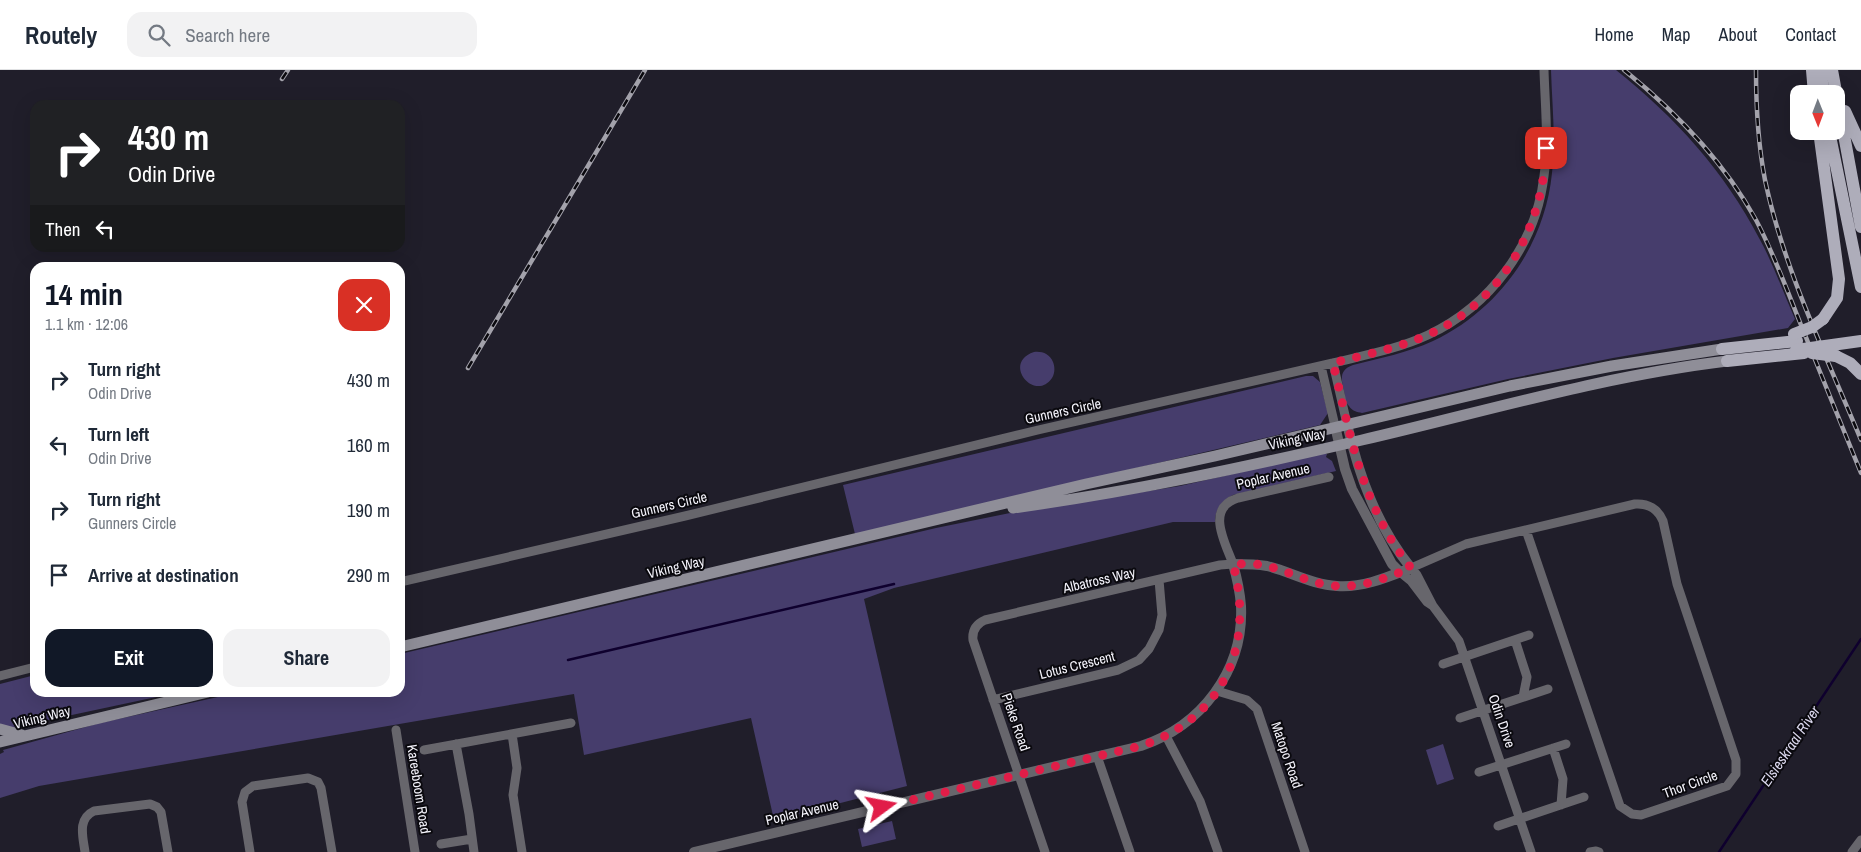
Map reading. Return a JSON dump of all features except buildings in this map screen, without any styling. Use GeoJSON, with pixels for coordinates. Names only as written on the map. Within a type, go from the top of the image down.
{"type":"FeatureCollection","features":[{"type":"Feature","properties":{"kind":"main road"},"geometry":{"type":"LineString","coordinates":[[1812,70],[1813,85]]}},
{"type":"Feature","properties":{"kind":"main road"},"geometry":{"type":"LineString","coordinates":[[1820,70],[1822,85]]}},
{"type":"Feature","properties":{"kind":"main road"},"geometry":{"type":"LineString","coordinates":[[1834,76],[1851,127],[1861,146]]}},
{"type":"Feature","properties":{"kind":"main road"},"geometry":{"type":"LineString","coordinates":[[1834,76],[1861,227]]}},
{"type":"Feature","properties":{"kind":"main road"},"geometry":{"type":"LineString","coordinates":[[1798,345],[1812,327],[1823,320],[1837,298],[1839,279],[1820,140]]}},
{"type":"Feature","properties":{"kind":"main road"},"geometry":{"type":"LineString","coordinates":[[1831,140],[1861,288]]}},
{"type":"Feature","properties":{"kind":"main road"},"geometry":{"type":"LineString","coordinates":[[1725,355],[1798,345],[1861,332]]}},
{"type":"Feature","properties":{"kind":"main road"},"geometry":{"type":"LineString","coordinates":[[1798,345],[1861,341]]}},
{"type":"Feature","properties":{"kind":"main road"},"geometry":{"type":"LineString","coordinates":[[1798,345],[1836,356],[1850,363],[1861,374]]}},
{"type":"Feature","properties":{"kind":"main road","name":"Viking Way"},"geometry":{"type":"LineString","coordinates":[[405,646],[1077,486],[1215,456],[1335,426],[1517,385],[1612,366],[1725,355]]}},
{"type":"Feature","properties":{"kind":"main road","name":"Viking Way"},"geometry":{"type":"LineString","coordinates":[[959,515],[1084,498],[1219,472],[1339,446],[1615,379],[1725,355]]}},
{"type":"Feature","properties":{"kind":"main road","name":"Viking Way"},"geometry":{"type":"LineString","coordinates":[[0,742],[187,697]]}},
{"type":"Feature","properties":{"kind":"main road"},"geometry":{"type":"LineString","coordinates":[[0,730],[26,736]]}},
{"type":"Feature","properties":{"kind":"street","name":"Gunners Circle"},"geometry":{"type":"LineString","coordinates":[[405,581],[685,516],[1038,430],[1321,366],[1409,343],[1443,328],[1474,306],[1496,284],[1517,255],[1532,223],[1542,190],[1546,148],[1544,70]]}},
{"type":"Feature","properties":{"kind":"street","name":"Odin Drive"},"geometry":{"type":"LineString","coordinates":[[1333,363],[1360,474],[1369,498],[1387,533],[1417,575],[1433,606],[1451,628],[1466,656],[1531,852]]}},
{"type":"Feature","properties":{"kind":"street","name":"Odin Drive"},"geometry":{"type":"LineString","coordinates":[[1321,366],[1339,446],[1352,489],[1392,564],[1411,581],[1427,602],[1433,606]]}},
{"type":"Feature","properties":{"kind":"street","name":"Poplar Avenue"},"geometry":{"type":"LineString","coordinates":[[694,852],[1141,746],[1166,736],[1194,716],[1217,690],[1232,662],[1240,632],[1240,600],[1233,564],[1219,522],[1221,511],[1226,504],[1238,498],[1329,477]]}},
{"type":"Feature","properties":{"kind":"street","name":"Thor Circle"},"geometry":{"type":"LineString","coordinates":[[1411,568],[1466,544],[1635,504],[1649,506],[1659,514],[1663,521],[1677,584],[1736,760],[1736,774],[1727,786],[1641,815],[1632,814],[1620,806],[1526,530]]}},
{"type":"Feature","properties":{"kind":"street"},"geometry":{"type":"LineString","coordinates":[[1233,564],[1266,566],[1314,582],[1338,586],[1362,584],[1411,568]]}},
{"type":"Feature","properties":{"kind":"street","name":"Albatross Way"},"geometry":{"type":"LineString","coordinates":[[974,629],[985,620],[1220,565],[1233,564]]}},
{"type":"Feature","properties":{"kind":"street","name":"Lotus Crescent"},"geometry":{"type":"LineString","coordinates":[[994,700],[1118,670],[1139,660],[1149,649],[1160,630],[1162,615],[1159,580]]}},
{"type":"Feature","properties":{"kind":"street","name":"Pieke Road"},"geometry":{"type":"LineString","coordinates":[[974,629],[973,640],[1045,852]]}},
{"type":"Feature","properties":{"kind":"street"},"geometry":{"type":"LineString","coordinates":[[1443,664],[1530,635]]}},
{"type":"Feature","properties":{"kind":"street"},"geometry":{"type":"LineString","coordinates":[[1515,640],[1527,678],[1523,697]]}},
{"type":"Feature","properties":{"kind":"street"},"geometry":{"type":"LineString","coordinates":[[3,676],[30,668]]}},
{"type":"Feature","properties":{"kind":"street"},"geometry":{"type":"LineString","coordinates":[[1460,718],[1548,689]]}},
{"type":"Feature","properties":{"kind":"street","name":"Matopo Road"},"geometry":{"type":"LineString","coordinates":[[1217,690],[1247,700],[1257,709],[1305,852]]}},
{"type":"Feature","properties":{"kind":"street"},"geometry":{"type":"LineString","coordinates":[[424,750],[571,723]]}},
{"type":"Feature","properties":{"kind":"street","name":"Kareeboom Road"},"geometry":{"type":"LineString","coordinates":[[396,730],[415,852]]}},
{"type":"Feature","properties":{"kind":"street"},"geometry":{"type":"LineString","coordinates":[[512,734],[517,768],[513,795],[522,852]]}},
{"type":"Feature","properties":{"kind":"street"},"geometry":{"type":"LineString","coordinates":[[1166,736],[1200,801],[1218,852]]}},
{"type":"Feature","properties":{"kind":"street"},"geometry":{"type":"LineString","coordinates":[[456,744],[474,852]]}},
{"type":"Feature","properties":{"kind":"street"},"geometry":{"type":"LineString","coordinates":[[1479,772],[1566,744]]}},
{"type":"Feature","properties":{"kind":"street"},"geometry":{"type":"LineString","coordinates":[[1553,748],[1563,779],[1561,805]]}},
{"type":"Feature","properties":{"kind":"street"},"geometry":{"type":"LineString","coordinates":[[1097,756],[1130,852]]}},
{"type":"Feature","properties":{"kind":"street"},"geometry":{"type":"LineString","coordinates":[[250,852],[242,802],[245,792],[253,786],[308,778],[318,782],[321,788],[332,852]]}},
{"type":"Feature","properties":{"kind":"street"},"geometry":{"type":"LineString","coordinates":[[1498,826],[1584,797]]}},
{"type":"Feature","properties":{"kind":"street"},"geometry":{"type":"LineString","coordinates":[[85,852],[82,826],[88,814],[94,811],[150,804],[157,807],[161,812],[168,852]]}},
{"type":"Feature","properties":{"kind":"street"},"geometry":{"type":"LineString","coordinates":[[441,844],[472,839]]}},
{"type":"Feature","properties":{"kind":"street"},"geometry":{"type":"LineString","coordinates":[[1852,852],[1861,840]]}},
{"type":"Feature","properties":{"kind":"street"},"geometry":{"type":"LineString","coordinates":[[1590,852],[1599,852]]}},
{"type":"Feature","properties":{"kind":"shaded area"},"geometry":{"type":"Polygon","coordinates":[[[1551,70],[1616,70],[1678,126],[1714,168],[1745,214],[1769,257],[1795,319],[1788,328],[1613,358],[1508,379],[1362,413],[1356,412],[1350,408],[1345,399],[1342,375],[1345,369],[1353,365],[1413,349],[1457,328],[1498,293],[1515,272],[1529,250],[1548,200],[1552,173],[1554,134],[1551,70]]]}},
{"type":"Feature","properties":{"kind":"shaded area"},"geometry":{"type":"Polygon","coordinates":[[[1034,352],[1048,355],[1054,364],[1053,376],[1045,385],[1037,386],[1030,384],[1021,372],[1020,364],[1025,357],[1034,352]]]}},
{"type":"Feature","properties":{"kind":"shaded area"},"geometry":{"type":"Polygon","coordinates":[[[1306,376],[1313,376],[1320,382],[1328,413],[1320,425],[855,534],[843,485],[1306,376]]]}},
{"type":"Feature","properties":{"kind":"shaded area"},"geometry":{"type":"Polygon","coordinates":[[[1324,453],[1332,461],[1336,471],[1233,495],[1220,506],[1215,522],[1173,522],[894,588],[864,599],[907,786],[774,820],[751,718],[584,755],[574,694],[39,786],[0,798],[0,754],[4,752],[3,750],[100,723],[218,697],[405,697],[405,653],[936,528],[1010,513],[1180,486],[1324,453]]]}},
{"type":"Feature","properties":{"kind":"shaded area"},"geometry":{"type":"Polygon","coordinates":[[[30,676],[30,697],[156,697],[25,725],[19,729],[0,726],[0,684],[30,676]]]}},
{"type":"Feature","properties":{"kind":"shaded area"},"geometry":{"type":"Polygon","coordinates":[[[1443,744],[1454,779],[1437,785],[1426,750],[1443,744]]]}},
{"type":"Feature","properties":{"kind":"shaded area"},"geometry":{"type":"Polygon","coordinates":[[[892,821],[896,839],[862,847],[858,829],[892,821]]]}},
{"type":"Feature","properties":{"kind":"waterway"},"geometry":{"type":"LineString","coordinates":[[568,660],[894,584]]}},
{"type":"Feature","properties":{"kind":"waterway","name":"Elsieskraal River"},"geometry":{"type":"LineString","coordinates":[[1719,852],[1861,639]]}},
{"type":"Feature","properties":{"kind":"railway"},"geometry":{"type":"LineString","coordinates":[[282,79],[288,70]]}},
{"type":"Feature","properties":{"kind":"railway"},"geometry":{"type":"LineString","coordinates":[[468,368],[645,70]]}},
{"type":"Feature","properties":{"kind":"railway"},"geometry":{"type":"LineString","coordinates":[[1624,70],[1680,120],[1714,158],[1756,220],[1780,272],[1861,473]]}},
{"type":"Feature","properties":{"kind":"railway"},"geometry":{"type":"LineString","coordinates":[[1756,70],[1757,112],[1761,153],[1773,214],[1794,279],[1861,440]]}},
{"type":"Feature","properties":{"kind":"route"},"geometry":{"type":"LineString","coordinates":[[882,807],[1141,746],[1166,736],[1181,727],[1212,698],[1224,680],[1234,656],[1240,632],[1241,606],[1238,581],[1233,564],[1266,566],[1314,582],[1338,586],[1351,586],[1375,581],[1411,568],[1387,533],[1369,498],[1358,467],[1333,363],[1409,343],[1426,336],[1443,328],[1486,296],[1517,255],[1536,215],[1546,164],[1546,148]]}}]}
